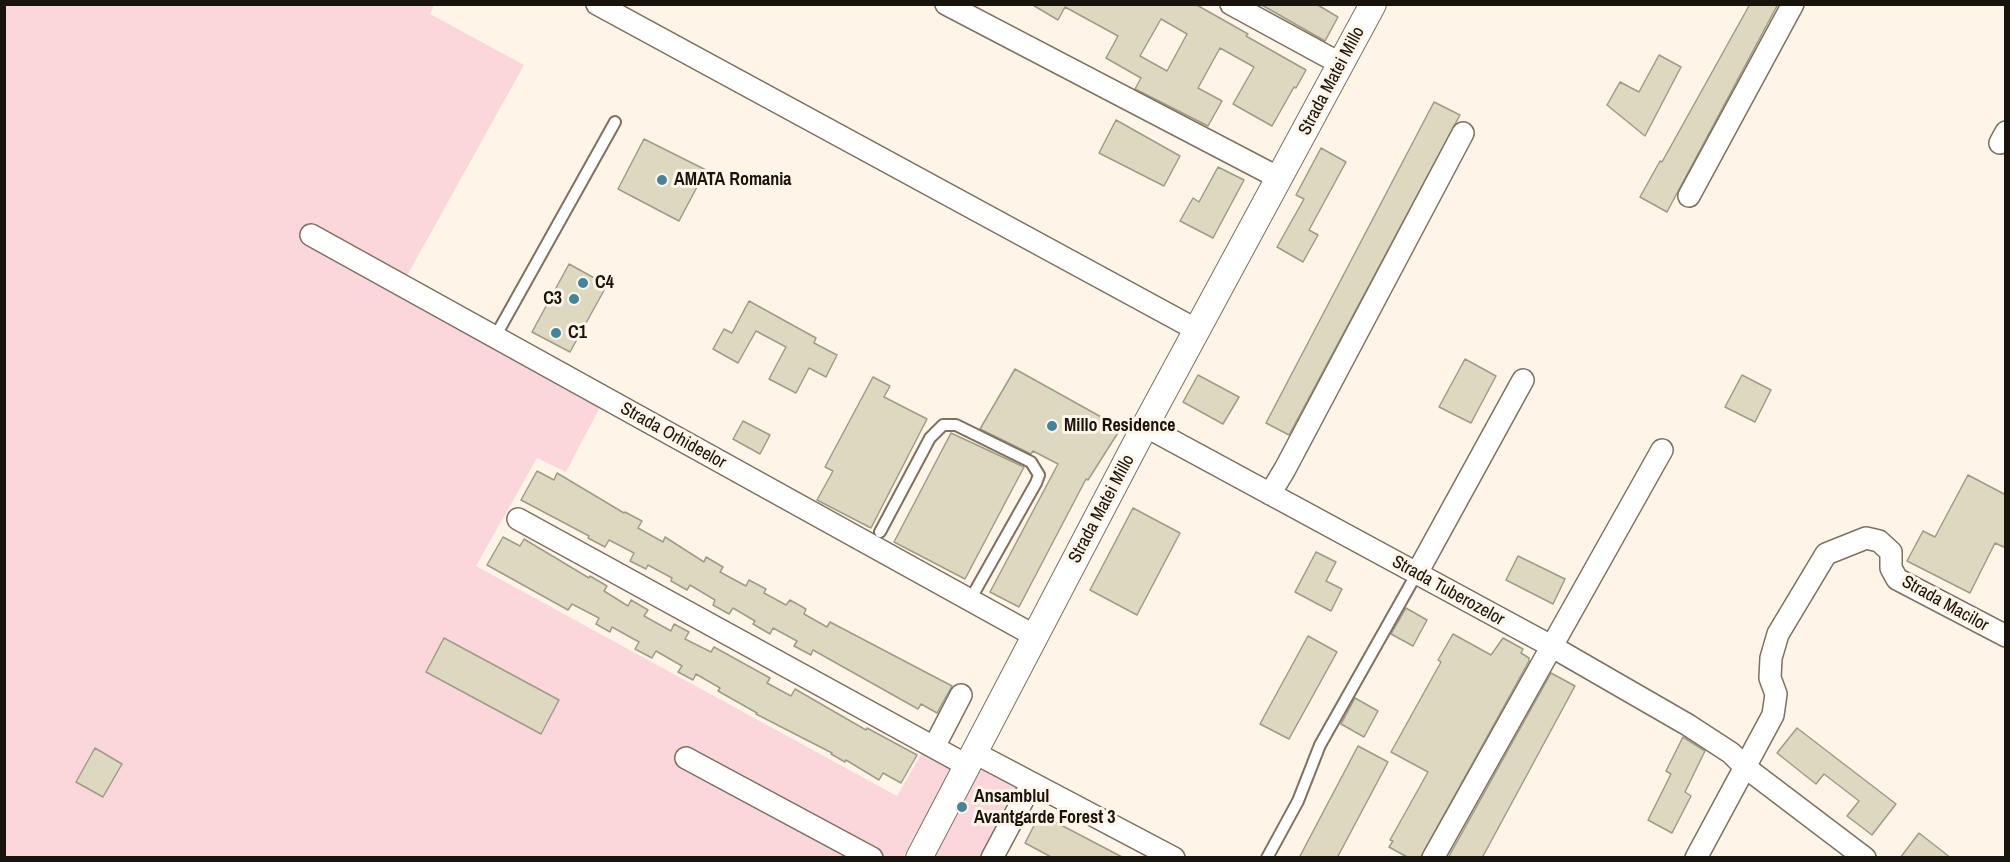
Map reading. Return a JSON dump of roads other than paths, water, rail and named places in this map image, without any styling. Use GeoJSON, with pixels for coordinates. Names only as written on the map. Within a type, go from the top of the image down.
{"type":"FeatureCollection","features":[{"type":"Feature","properties":{"kind":"street"},"geometry":{"type":"LineString","coordinates":[[597,4],[1197,330]]}},
{"type":"Feature","properties":{"kind":"street"},"geometry":{"type":"LineString","coordinates":[[946,4],[1280,178]]}},
{"type":"Feature","properties":{"kind":"street"},"geometry":{"type":"LineString","coordinates":[[1231,4],[1341,64]]}},
{"type":"Feature","properties":{"kind":"street","name":"Strada Matei Millo"},"geometry":{"type":"LineString","coordinates":[[920,858],[1145,426],[1372,4]]}},
{"type":"Feature","properties":{"kind":"street"},"geometry":{"type":"LineString","coordinates":[[1689,196],[1793,4]]}},
{"type":"Feature","properties":{"kind":"street"},"geometry":{"type":"LineString","coordinates":[[1270,494],[1463,133]]}},
{"type":"Feature","properties":{"kind":"street","name":"Strada Orhideelor"},"geometry":{"type":"LineString","coordinates":[[311,235],[1035,636]]}},
{"type":"Feature","properties":{"kind":"street"},"geometry":{"type":"LineString","coordinates":[[1417,573],[1523,381]]}},
{"type":"Feature","properties":{"kind":"street","name":"Strada Tuberozelor"},"geometry":{"type":"LineString","coordinates":[[1145,426],[1551,646],[1688,725],[1731,753],[1745,767],[1865,858]]}},
{"type":"Feature","properties":{"kind":"street"},"geometry":{"type":"LineString","coordinates":[[1433,858],[1662,450]]}},
{"type":"Feature","properties":{"kind":"street"},"geometry":{"type":"LineString","coordinates":[[518,519],[934,747],[1032,783],[1166,856]]}},
{"type":"Feature","properties":{"kind":"street","name":"Strada Macilor"},"geometry":{"type":"LineString","coordinates":[[1696,858],[1773,715],[1776,694],[1770,678],[1771,658],[1778,634],[1826,554],[1866,538],[1880,541],[1891,552],[1890,568],[1897,579],[2006,636]]}},
{"type":"Feature","properties":{"kind":"street"},"geometry":{"type":"LineString","coordinates":[[934,747],[961,696]]}},
{"type":"Feature","properties":{"kind":"street"},"geometry":{"type":"LineString","coordinates":[[686,758],[872,858]]}},
{"type":"Feature","properties":{"kind":"street"},"geometry":{"type":"LineString","coordinates":[[992,858],[1032,783]]}},
{"type":"Feature","properties":{"kind":"lane"},"geometry":{"type":"LineString","coordinates":[[495,337],[615,122]]}},
{"type":"Feature","properties":{"kind":"lane"},"geometry":{"type":"LineString","coordinates":[[880,532],[930,438],[943,425],[956,425],[1031,462],[1039,475],[1036,483],[970,600]]}},
{"type":"Feature","properties":{"kind":"lane"},"geometry":{"type":"LineString","coordinates":[[1267,858],[1298,801],[1320,745],[1417,573]]}},
{"type":"Feature","properties":{"kind":"place","name":"AMATA Romania"},"geometry":{"type":"Point","coordinates":[662,180]}},
{"type":"Feature","properties":{"kind":"place","name":"C4"},"geometry":{"type":"Point","coordinates":[583,283]}},
{"type":"Feature","properties":{"kind":"place","name":"C3"},"geometry":{"type":"Point","coordinates":[574,299]}},
{"type":"Feature","properties":{"kind":"place","name":"C1"},"geometry":{"type":"Point","coordinates":[556,333]}},
{"type":"Feature","properties":{"kind":"place","name":"Millo Residence"},"geometry":{"type":"Point","coordinates":[1052,426]}},
{"type":"Feature","properties":{"kind":"place","name":"Ansamblul Avantgarde Forest 3"},"geometry":{"type":"Point","coordinates":[962,807]}}]}
